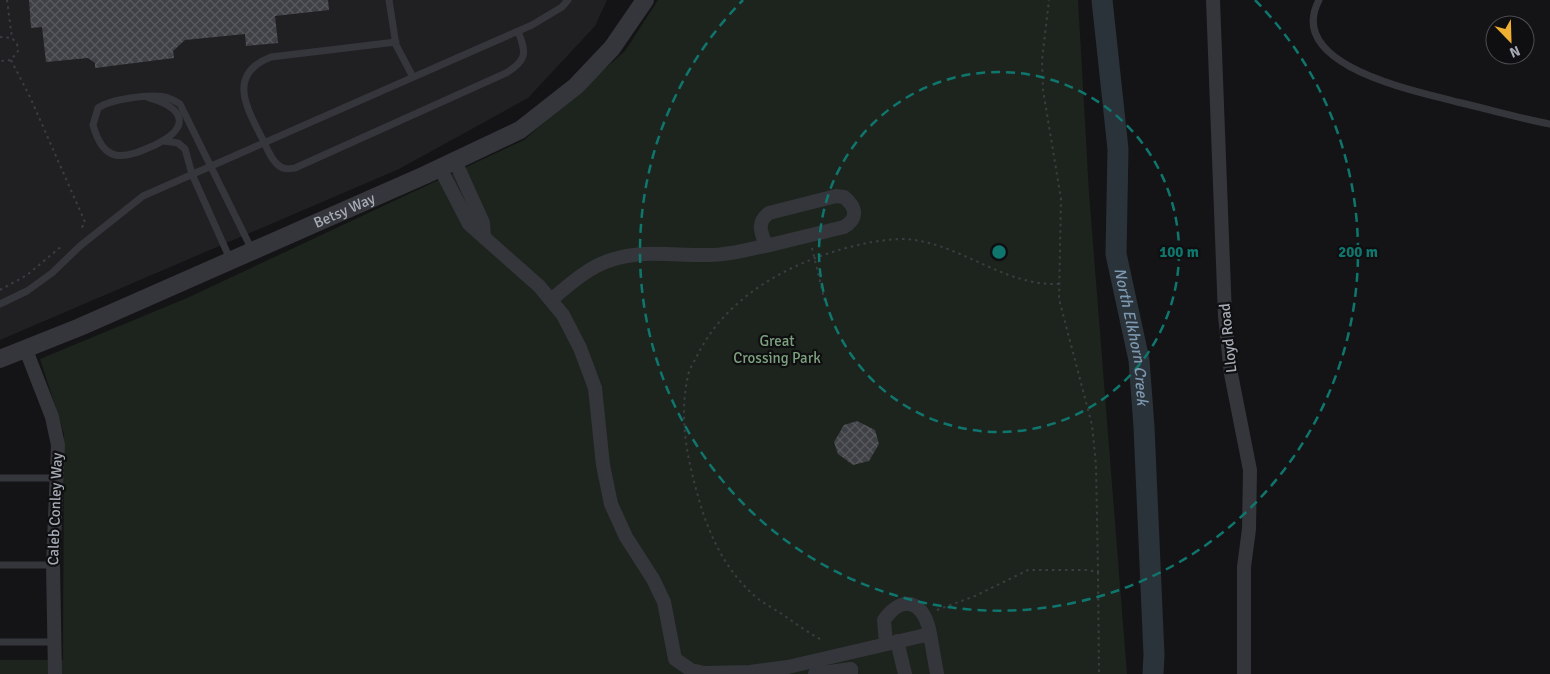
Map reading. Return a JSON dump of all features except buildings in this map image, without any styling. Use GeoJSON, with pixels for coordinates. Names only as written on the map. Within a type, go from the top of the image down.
{"type":"FeatureCollection","features":[{"type":"Feature","properties":{"kind":"street","name":"Betsy Way"},"geometry":{"type":"LineString","coordinates":[[0,359],[26,350],[448,165],[520,130],[576,86],[612,48],[645,0]]}},
{"type":"Feature","properties":{"kind":"street","name":"Lloyd Road"},"geometry":{"type":"LineString","coordinates":[[1213,0],[1225,316],[1231,374],[1250,470],[1249,529],[1244,567],[1244,674]]}},
{"type":"Feature","properties":{"kind":"street"},"geometry":{"type":"LineString","coordinates":[[448,165],[466,203],[469,224],[539,286],[563,315],[580,348],[595,388],[603,465],[611,504],[626,537],[653,579],[664,602],[670,627],[671,648],[676,659],[691,670],[704,673],[790,670],[892,642],[930,634]]}},
{"type":"Feature","properties":{"kind":"street"},"geometry":{"type":"LineString","coordinates":[[551,300],[582,274],[610,260],[654,252],[710,255],[766,246],[844,227],[851,223],[855,215],[851,202],[844,197],[836,196],[769,213],[762,218],[760,224],[766,246]]}},
{"type":"Feature","properties":{"kind":"street","name":"Caleb Conley Way"},"geometry":{"type":"LineString","coordinates":[[26,350],[52,418],[58,445],[53,566],[55,674]]}},
{"type":"Feature","properties":{"kind":"street"},"geometry":{"type":"LineString","coordinates":[[905,674],[884,620],[891,609],[899,604],[915,605],[924,613],[937,674]]}},
{"type":"Feature","properties":{"kind":"street"},"geometry":{"type":"LineString","coordinates":[[815,674],[851,669],[851,674]]}},
{"type":"Feature","properties":{"kind":"lane"},"geometry":{"type":"LineString","coordinates":[[389,0],[396,42],[413,77]]}},
{"type":"Feature","properties":{"kind":"lane"},"geometry":{"type":"LineString","coordinates":[[0,304],[27,291],[52,273],[80,246],[143,196],[518,31],[562,7],[568,0]]}},
{"type":"Feature","properties":{"kind":"lane"},"geometry":{"type":"LineString","coordinates":[[1319,0],[1315,7],[1314,28],[1319,40],[1346,65],[1358,72],[1372,79],[1412,90],[1550,124]]}},
{"type":"Feature","properties":{"kind":"lane"},"geometry":{"type":"LineString","coordinates":[[396,42],[271,57],[258,64],[245,82],[243,96],[248,112],[276,164],[288,170],[303,164],[514,68],[522,61],[525,47],[518,31]]}},
{"type":"Feature","properties":{"kind":"lane"},"geometry":{"type":"LineString","coordinates":[[149,98],[164,102],[178,113],[180,124],[177,130],[161,142],[137,154],[116,156],[102,147],[93,125],[93,116],[98,108],[114,101],[163,96],[180,104],[252,250]]}},
{"type":"Feature","properties":{"kind":"lane"},"geometry":{"type":"LineString","coordinates":[[161,142],[171,141],[184,147],[192,174],[230,259]]}},
{"type":"Feature","properties":{"kind":"lane"},"geometry":{"type":"LineString","coordinates":[[0,478],[56,478]]}},
{"type":"Feature","properties":{"kind":"lane"},"geometry":{"type":"LineString","coordinates":[[0,565],[53,566]]}},
{"type":"Feature","properties":{"kind":"lane"},"geometry":{"type":"LineString","coordinates":[[0,642],[54,642]]}},
{"type":"Feature","properties":{"kind":"path"},"geometry":{"type":"LineString","coordinates":[[0,61],[11,60],[18,51],[17,44],[12,38],[7,0]]}},
{"type":"Feature","properties":{"kind":"path"},"geometry":{"type":"LineString","coordinates":[[1049,0],[1042,60],[1043,80],[1061,199],[1059,284],[1062,314],[1069,333],[1092,425],[1096,465],[1098,674]]}},
{"type":"Feature","properties":{"kind":"path"},"geometry":{"type":"LineString","coordinates":[[0,37],[12,38]]}},
{"type":"Feature","properties":{"kind":"path"},"geometry":{"type":"LineString","coordinates":[[11,60],[30,96],[84,222],[80,232]]}},
{"type":"Feature","properties":{"kind":"path"},"geometry":{"type":"LineString","coordinates":[[810,236],[825,302]]}},
{"type":"Feature","properties":{"kind":"path"},"geometry":{"type":"LineString","coordinates":[[820,639],[758,599],[737,579],[722,558],[714,542],[699,502],[690,469],[685,438],[684,406],[688,375],[706,337],[735,303],[761,284],[814,259],[868,243],[918,240],[959,253],[1011,277],[1029,283],[1059,284]]}},
{"type":"Feature","properties":{"kind":"path"},"geometry":{"type":"LineString","coordinates":[[0,290],[27,275],[64,245]]}},
{"type":"Feature","properties":{"kind":"path"},"geometry":{"type":"LineString","coordinates":[[930,612],[975,596],[1028,570],[1086,570],[1098,572]]}},
{"type":"Feature","properties":{"kind":"shaded area"},"geometry":{"type":"Polygon","coordinates":[[[0,0],[607,0],[595,26],[528,98],[399,169],[0,340],[0,0]]]}},
{"type":"Feature","properties":{"kind":"green space","name":"Great Crossing Park"},"geometry":{"type":"Polygon","coordinates":[[[658,0],[1078,0],[1089,193],[1127,674],[0,674],[0,660],[63,660],[64,434],[40,359],[187,298],[524,140],[625,51],[658,0]]]}},
{"type":"Feature","properties":{"kind":"waterway","name":"North Elkhorn Creek"},"geometry":{"type":"LineString","coordinates":[[1102,0],[1118,149],[1116,254],[1139,360],[1144,427],[1154,655],[1153,674]]}}]}
